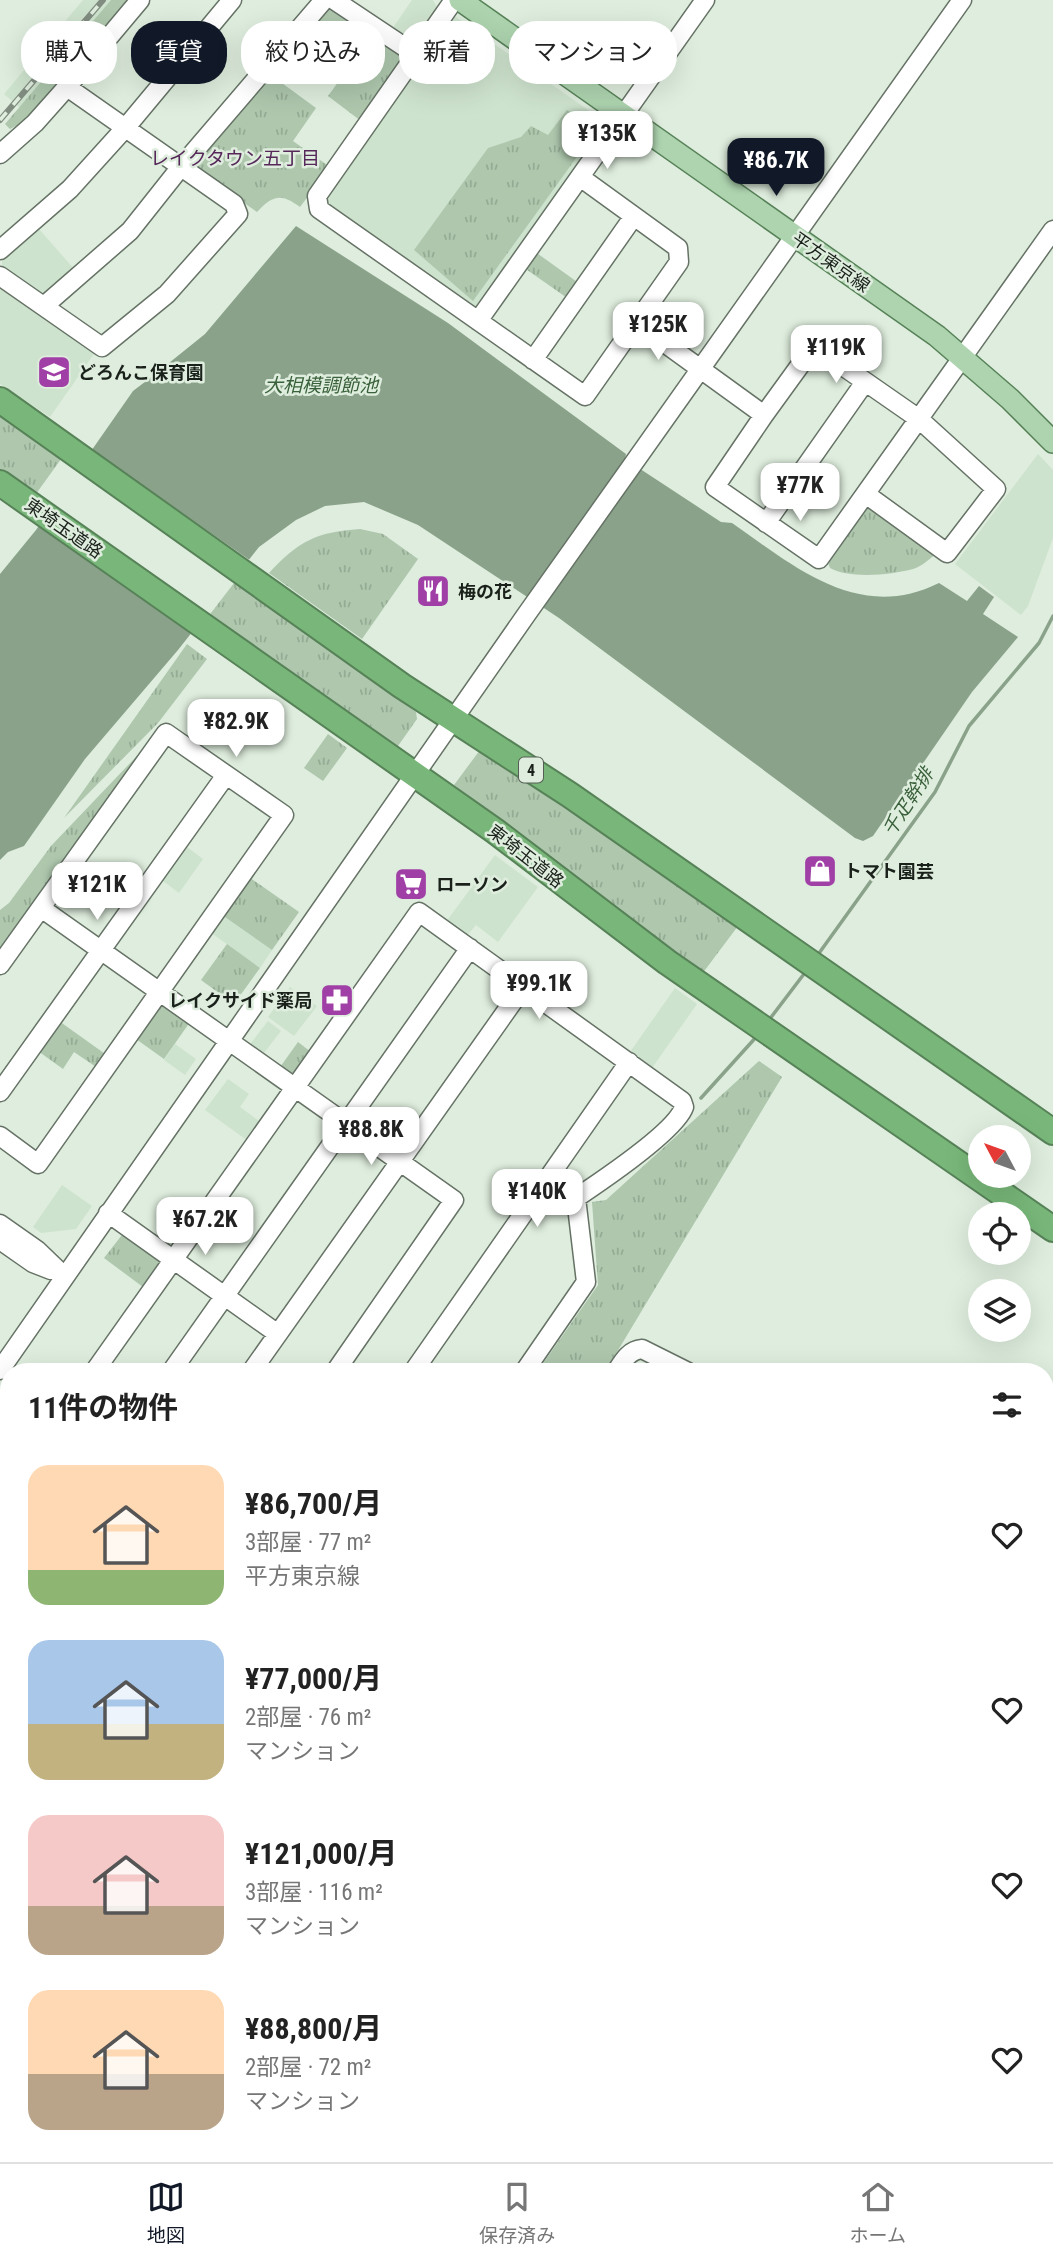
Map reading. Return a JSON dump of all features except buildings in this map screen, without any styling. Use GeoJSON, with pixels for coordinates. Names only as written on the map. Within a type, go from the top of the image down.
{"type":"FeatureCollection","features":[{"type":"Feature","properties":{"kind":"highway","name":"4"},"geometry":{"type":"LineString","coordinates":[[0,400],[454,721],[570,795],[1053,1132]]}},
{"type":"Feature","properties":{"kind":"highway","name":"東埼玉道路"},"geometry":{"type":"LineString","coordinates":[[4,486],[416,776],[762,1028],[1053,1228]]}},
{"type":"Feature","properties":{"kind":"main road","name":"平方東京線"},"geometry":{"type":"LineString","coordinates":[[460,0],[937,336],[1010,399],[1053,442]]}},
{"type":"Feature","properties":{"kind":"street"},"geometry":{"type":"LineString","coordinates":[[0,155],[35,123],[140,0]]}},
{"type":"Feature","properties":{"kind":"street"},"geometry":{"type":"LineString","coordinates":[[0,250],[70,189],[127,127],[232,0]]}},
{"type":"Feature","properties":{"kind":"street"},"geometry":{"type":"LineString","coordinates":[[44,306],[130,231],[180,168],[324,0]]}},
{"type":"Feature","properties":{"kind":"street"},"geometry":{"type":"LineString","coordinates":[[334,0],[399,43]]}},
{"type":"Feature","properties":{"kind":"street"},"geometry":{"type":"LineString","coordinates":[[439,21],[454,0]]}},
{"type":"Feature","properties":{"kind":"street"},"geometry":{"type":"LineString","coordinates":[[478,321],[705,0]]}},
{"type":"Feature","properties":{"kind":"street"},"geometry":{"type":"LineString","coordinates":[[5,1363],[526,615],[702,371],[962,0]]}},
{"type":"Feature","properties":{"kind":"street"},"geometry":{"type":"LineString","coordinates":[[399,77],[317,196],[319,209],[585,396],[679,262],[678,247],[580,177]]}},
{"type":"Feature","properties":{"kind":"street"},"geometry":{"type":"LineString","coordinates":[[0,276],[102,347],[167,295],[238,214],[234,204],[67,87]]}},
{"type":"Feature","properties":{"kind":"street"},"geometry":{"type":"LineString","coordinates":[[533,360],[634,216]]}},
{"type":"Feature","properties":{"kind":"street"},"geometry":{"type":"LineString","coordinates":[[867,495],[947,553],[996,489],[919,419],[814,346],[715,487],[819,559],[867,495],[919,419],[1053,230]]}},
{"type":"Feature","properties":{"kind":"street"},"geometry":{"type":"LineString","coordinates":[[637,323],[764,415]]}},
{"type":"Feature","properties":{"kind":"street"},"geometry":{"type":"LineString","coordinates":[[766,523],[865,382]]}},
{"type":"Feature","properties":{"kind":"street"},"geometry":{"type":"LineString","coordinates":[[0,965],[166,733],[284,815],[38,1164],[0,1136]]}},
{"type":"Feature","properties":{"kind":"street"},"geometry":{"type":"LineString","coordinates":[[0,1092],[226,775]]}},
{"type":"Feature","properties":{"kind":"street"},"geometry":{"type":"LineString","coordinates":[[41,908],[454,1200],[341,1363]]}},
{"type":"Feature","properties":{"kind":"street"},"geometry":{"type":"LineString","coordinates":[[100,1363],[419,912],[682,1101],[684,1107],[681,1115],[611,1175],[576,1198],[586,1282],[530,1363]]}},
{"type":"Feature","properties":{"kind":"street"},"geometry":{"type":"LineString","coordinates":[[177,1363],[470,948]]}},
{"type":"Feature","properties":{"kind":"street"},"geometry":{"type":"LineString","coordinates":[[257,1363],[524,986]]}},
{"type":"Feature","properties":{"kind":"street"},"geometry":{"type":"LineString","coordinates":[[419,1363],[629,1062]]}},
{"type":"Feature","properties":{"kind":"street"},"geometry":{"type":"LineString","coordinates":[[108,1213],[278,1334]]}},
{"type":"Feature","properties":{"kind":"street"},"geometry":{"type":"LineString","coordinates":[[0,1224],[37,1250],[64,1276]]}},
{"type":"Feature","properties":{"kind":"street"},"geometry":{"type":"LineString","coordinates":[[0,1240],[33,1263],[64,1276]]}},
{"type":"Feature","properties":{"kind":"street"},"geometry":{"type":"LineString","coordinates":[[622,1363],[626,1357],[642,1349],[670,1363]]}},
{"type":"Feature","properties":{"kind":"shaded area"},"geometry":{"type":"Polygon","coordinates":[[[83,0],[111,0],[93,21],[65,21],[83,0]]]}},
{"type":"Feature","properties":{"kind":"shaded area"},"geometry":{"type":"Polygon","coordinates":[[[412,0],[433,0],[439,11],[431,21],[399,21],[399,34],[392,29],[412,0]]]}},
{"type":"Feature","properties":{"kind":"shaded area"},"geometry":{"type":"Polygon","coordinates":[[[453,15],[462,21],[449,21],[453,15]]]}},
{"type":"Feature","properties":{"kind":"shaded area"},"geometry":{"type":"Polygon","coordinates":[[[495,45],[509,54],[509,84],[551,84],[608,124],[480,306],[472,308],[325,205],[323,198],[404,84],[495,84],[495,45]]]}},
{"type":"Feature","properties":{"kind":"shaded area"},"geometry":{"type":"Polygon","coordinates":[[[21,74],[21,84],[40,84],[20,108],[4,94],[21,74]]]}},
{"type":"Feature","properties":{"kind":"shaded area"},"geometry":{"type":"Polygon","coordinates":[[[39,229],[75,270],[48,295],[39,294],[2,267],[2,258],[39,229]]]}},
{"type":"Feature","properties":{"kind":"shaded area"},"geometry":{"type":"Polygon","coordinates":[[[0,287],[96,351],[50,417],[0,384],[0,287]]]}},
{"type":"Feature","properties":{"kind":"shaded area"},"geometry":{"type":"Polygon","coordinates":[[[1038,454],[1053,470],[1053,538],[1028,606],[1021,615],[955,564],[1038,454]]]}},
{"type":"Feature","properties":{"kind":"shaded area"},"geometry":{"type":"Polygon","coordinates":[[[183,844],[203,859],[179,893],[159,878],[183,844]]]}},
{"type":"Feature","properties":{"kind":"shaded area"},"geometry":{"type":"Polygon","coordinates":[[[495,855],[538,887],[498,942],[476,925],[466,937],[446,922],[495,855]]]}},
{"type":"Feature","properties":{"kind":"shaded area"},"geometry":{"type":"Polygon","coordinates":[[[222,915],[272,950],[260,968],[210,932],[222,915]]]}},
{"type":"Feature","properties":{"kind":"shaded area"},"geometry":{"type":"Polygon","coordinates":[[[290,987],[317,1006],[294,1036],[268,1017],[290,987]]]}},
{"type":"Feature","properties":{"kind":"shaded area"},"geometry":{"type":"Polygon","coordinates":[[[675,988],[697,1004],[652,1068],[630,1052],[675,988]]]}},
{"type":"Feature","properties":{"kind":"shaded area"},"geometry":{"type":"Polygon","coordinates":[[[268,1021],[281,1031],[264,1053],[270,1058],[267,1061],[251,1049],[251,1043],[268,1021]]]}},
{"type":"Feature","properties":{"kind":"shaded area"},"geometry":{"type":"Polygon","coordinates":[[[175,1044],[196,1059],[185,1075],[164,1060],[175,1044]]]}},
{"type":"Feature","properties":{"kind":"shaded area"},"geometry":{"type":"Polygon","coordinates":[[[228,1079],[249,1094],[240,1107],[262,1123],[248,1141],[205,1110],[228,1079]]]}},
{"type":"Feature","properties":{"kind":"shaded area"},"geometry":{"type":"Polygon","coordinates":[[[62,1185],[92,1206],[76,1229],[41,1233],[33,1227],[62,1185]]]}},
{"type":"Feature","properties":{"kind":"green space"},"geometry":{"type":"Polygon","coordinates":[[[111,0],[132,0],[114,21],[93,21],[111,0]]]}},
{"type":"Feature","properties":{"kind":"green space"},"geometry":{"type":"Polygon","coordinates":[[[329,6],[353,21],[316,21],[329,6]]]}},
{"type":"Feature","properties":{"kind":"green space"},"geometry":{"type":"Polygon","coordinates":[[[385,42],[399,50],[399,68],[361,121],[328,96],[337,84],[385,84],[385,42]]]}},
{"type":"Feature","properties":{"kind":"green space"},"geometry":{"type":"Polygon","coordinates":[[[39,84],[60,84],[31,118],[10,129],[5,124],[39,84]]]}},
{"type":"Feature","properties":{"kind":"green space"},"geometry":{"type":"Polygon","coordinates":[[[263,84],[283,84],[316,108],[293,141],[330,167],[300,207],[288,199],[277,198],[257,212],[197,170],[196,163],[263,84]]]}},
{"type":"Feature","properties":{"kind":"green space"},"geometry":{"type":"Polygon","coordinates":[[[567,110],[597,129],[473,301],[414,250],[488,148],[521,137],[531,126],[548,135],[567,110]]]}},
{"type":"Feature","properties":{"kind":"green space"},"geometry":{"type":"Polygon","coordinates":[[[534,251],[580,284],[570,300],[523,267],[534,251]]]}},
{"type":"Feature","properties":{"kind":"green space"},"geometry":{"type":"Polygon","coordinates":[[[0,409],[64,455],[33,498],[0,475],[0,409]]]}},
{"type":"Feature","properties":{"kind":"green space"},"geometry":{"type":"Polygon","coordinates":[[[868,507],[936,554],[916,568],[893,573],[859,575],[830,568],[827,560],[868,507]]]}},
{"type":"Feature","properties":{"kind":"green space"},"geometry":{"type":"Polygon","coordinates":[[[360,529],[383,534],[418,559],[362,639],[269,573],[309,540],[331,533],[360,529]]]}},
{"type":"Feature","properties":{"kind":"green space"},"geometry":{"type":"Polygon","coordinates":[[[237,578],[416,712],[417,719],[398,746],[386,744],[206,619],[237,578]]]}},
{"type":"Feature","properties":{"kind":"green space"},"geometry":{"type":"Polygon","coordinates":[[[187,644],[207,659],[158,723],[64,818],[187,644]]]}},
{"type":"Feature","properties":{"kind":"green space"},"geometry":{"type":"Polygon","coordinates":[[[328,734],[347,748],[323,781],[304,768],[328,734]]]}},
{"type":"Feature","properties":{"kind":"green space"},"geometry":{"type":"Polygon","coordinates":[[[154,738],[0,950],[0,910],[9,903],[51,846],[154,738]]]}},
{"type":"Feature","properties":{"kind":"green space"},"geometry":{"type":"Polygon","coordinates":[[[480,750],[514,767],[738,926],[702,974],[454,785],[480,750]]]}},
{"type":"Feature","properties":{"kind":"green space"},"geometry":{"type":"Polygon","coordinates":[[[249,877],[299,912],[272,950],[222,915],[249,877]]]}},
{"type":"Feature","properties":{"kind":"green space"},"geometry":{"type":"Polygon","coordinates":[[[227,944],[260,968],[234,1004],[201,980],[227,944]]]}},
{"type":"Feature","properties":{"kind":"green space"},"geometry":{"type":"Polygon","coordinates":[[[166,1005],[190,1022],[164,1059],[136,1039],[159,1006],[166,1005]]]}},
{"type":"Feature","properties":{"kind":"green space"},"geometry":{"type":"Polygon","coordinates":[[[59,1021],[108,1056],[99,1069],[74,1052],[63,1069],[38,1051],[59,1021]]]}},
{"type":"Feature","properties":{"kind":"green space"},"geometry":{"type":"Polygon","coordinates":[[[298,1042],[311,1052],[296,1074],[287,1075],[278,1070],[298,1042]]]}},
{"type":"Feature","properties":{"kind":"green space"},"geometry":{"type":"Polygon","coordinates":[[[759,1061],[782,1077],[610,1363],[543,1363],[598,1285],[592,1202],[606,1200],[759,1061]]]}},
{"type":"Feature","properties":{"kind":"green space"},"geometry":{"type":"Polygon","coordinates":[[[125,1231],[163,1260],[143,1287],[104,1258],[125,1231]]]}},
{"type":"Feature","properties":{"kind":"water","name":"大相模調節池"},"geometry":{"type":"Polygon","coordinates":[[[296,226],[448,323],[626,454],[625,459],[721,522],[732,523],[804,572],[829,585],[882,597],[910,594],[939,583],[967,601],[979,586],[994,597],[983,614],[1018,637],[972,692],[873,836],[863,841],[855,838],[559,618],[418,525],[364,502],[325,506],[296,520],[259,547],[178,650],[85,759],[24,846],[8,852],[0,860],[0,574],[36,530],[133,391],[154,375],[155,370],[164,367],[205,334],[296,226]]]}},
{"type":"Feature","properties":{"kind":"pier"},"geometry":{"type":"Polygon","coordinates":[[[89,448],[251,561],[194,635],[36,524],[89,448]]]}},
{"type":"Feature","properties":{"kind":"waterway","name":"千疋幹排"},"geometry":{"type":"LineString","coordinates":[[817,956],[935,792],[969,726],[1039,643],[1053,616]]}},
{"type":"Feature","properties":{"kind":"waterway","name":"千疋幹排"},"geometry":{"type":"LineString","coordinates":[[769,1020],[807,970]]}},
{"type":"Feature","properties":{"kind":"waterway","name":"千疋幹排"},"geometry":{"type":"LineString","coordinates":[[701,1098],[758,1035]]}},
{"type":"Feature","properties":{"kind":"railway"},"geometry":{"type":"LineString","coordinates":[[0,120],[103,0]]}},
{"type":"Feature","properties":{"kind":"place","name":"どろんこ保育園"},"geometry":{"type":"Point","coordinates":[54,372]}},
{"type":"Feature","properties":{"kind":"place","name":"梅の花"},"geometry":{"type":"Point","coordinates":[433,591]}},
{"type":"Feature","properties":{"kind":"place","name":"トマト園芸"},"geometry":{"type":"Point","coordinates":[820,871]}},
{"type":"Feature","properties":{"kind":"place","name":"ローソン"},"geometry":{"type":"Point","coordinates":[411,884]}},
{"type":"Feature","properties":{"kind":"place","name":"レイクサイド薬局"},"geometry":{"type":"Point","coordinates":[337,1000]}},
{"type":"Feature","properties":{"kind":"district","name":"レイクタウン五丁目"},"geometry":{"type":"Point","coordinates":[235,158]}}]}
